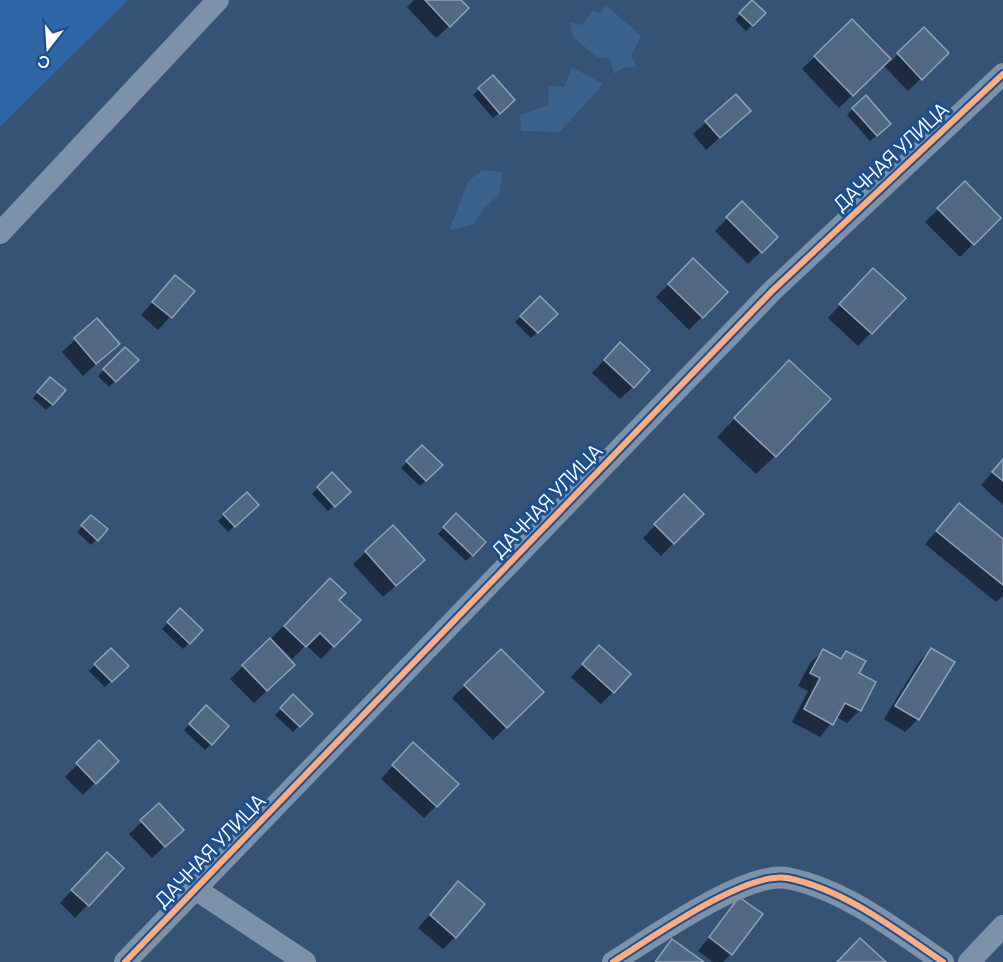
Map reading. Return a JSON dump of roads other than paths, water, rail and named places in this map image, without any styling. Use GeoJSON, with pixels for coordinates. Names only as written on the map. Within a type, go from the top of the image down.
{"type":"FeatureCollection","features":[{"type":"Feature","properties":{"kind":"street"},"geometry":{"type":"LineString","coordinates":[[0,233],[218,0]]}},
{"type":"Feature","properties":{"kind":"street","name":"ДАЧНАЯ УЛИЦА"},"geometry":{"type":"LineString","coordinates":[[125,962],[197,890],[772,291],[1003,74]]}},
{"type":"Feature","properties":{"kind":"street"},"geometry":{"type":"LineString","coordinates":[[613,962],[692,912],[748,884],[785,878],[831,893],[878,918],[943,962]]}},
{"type":"Feature","properties":{"kind":"street"},"geometry":{"type":"LineString","coordinates":[[197,890],[305,962]]}},
{"type":"Feature","properties":{"kind":"street"},"geometry":{"type":"LineString","coordinates":[[969,962],[1003,926]]}}]}
